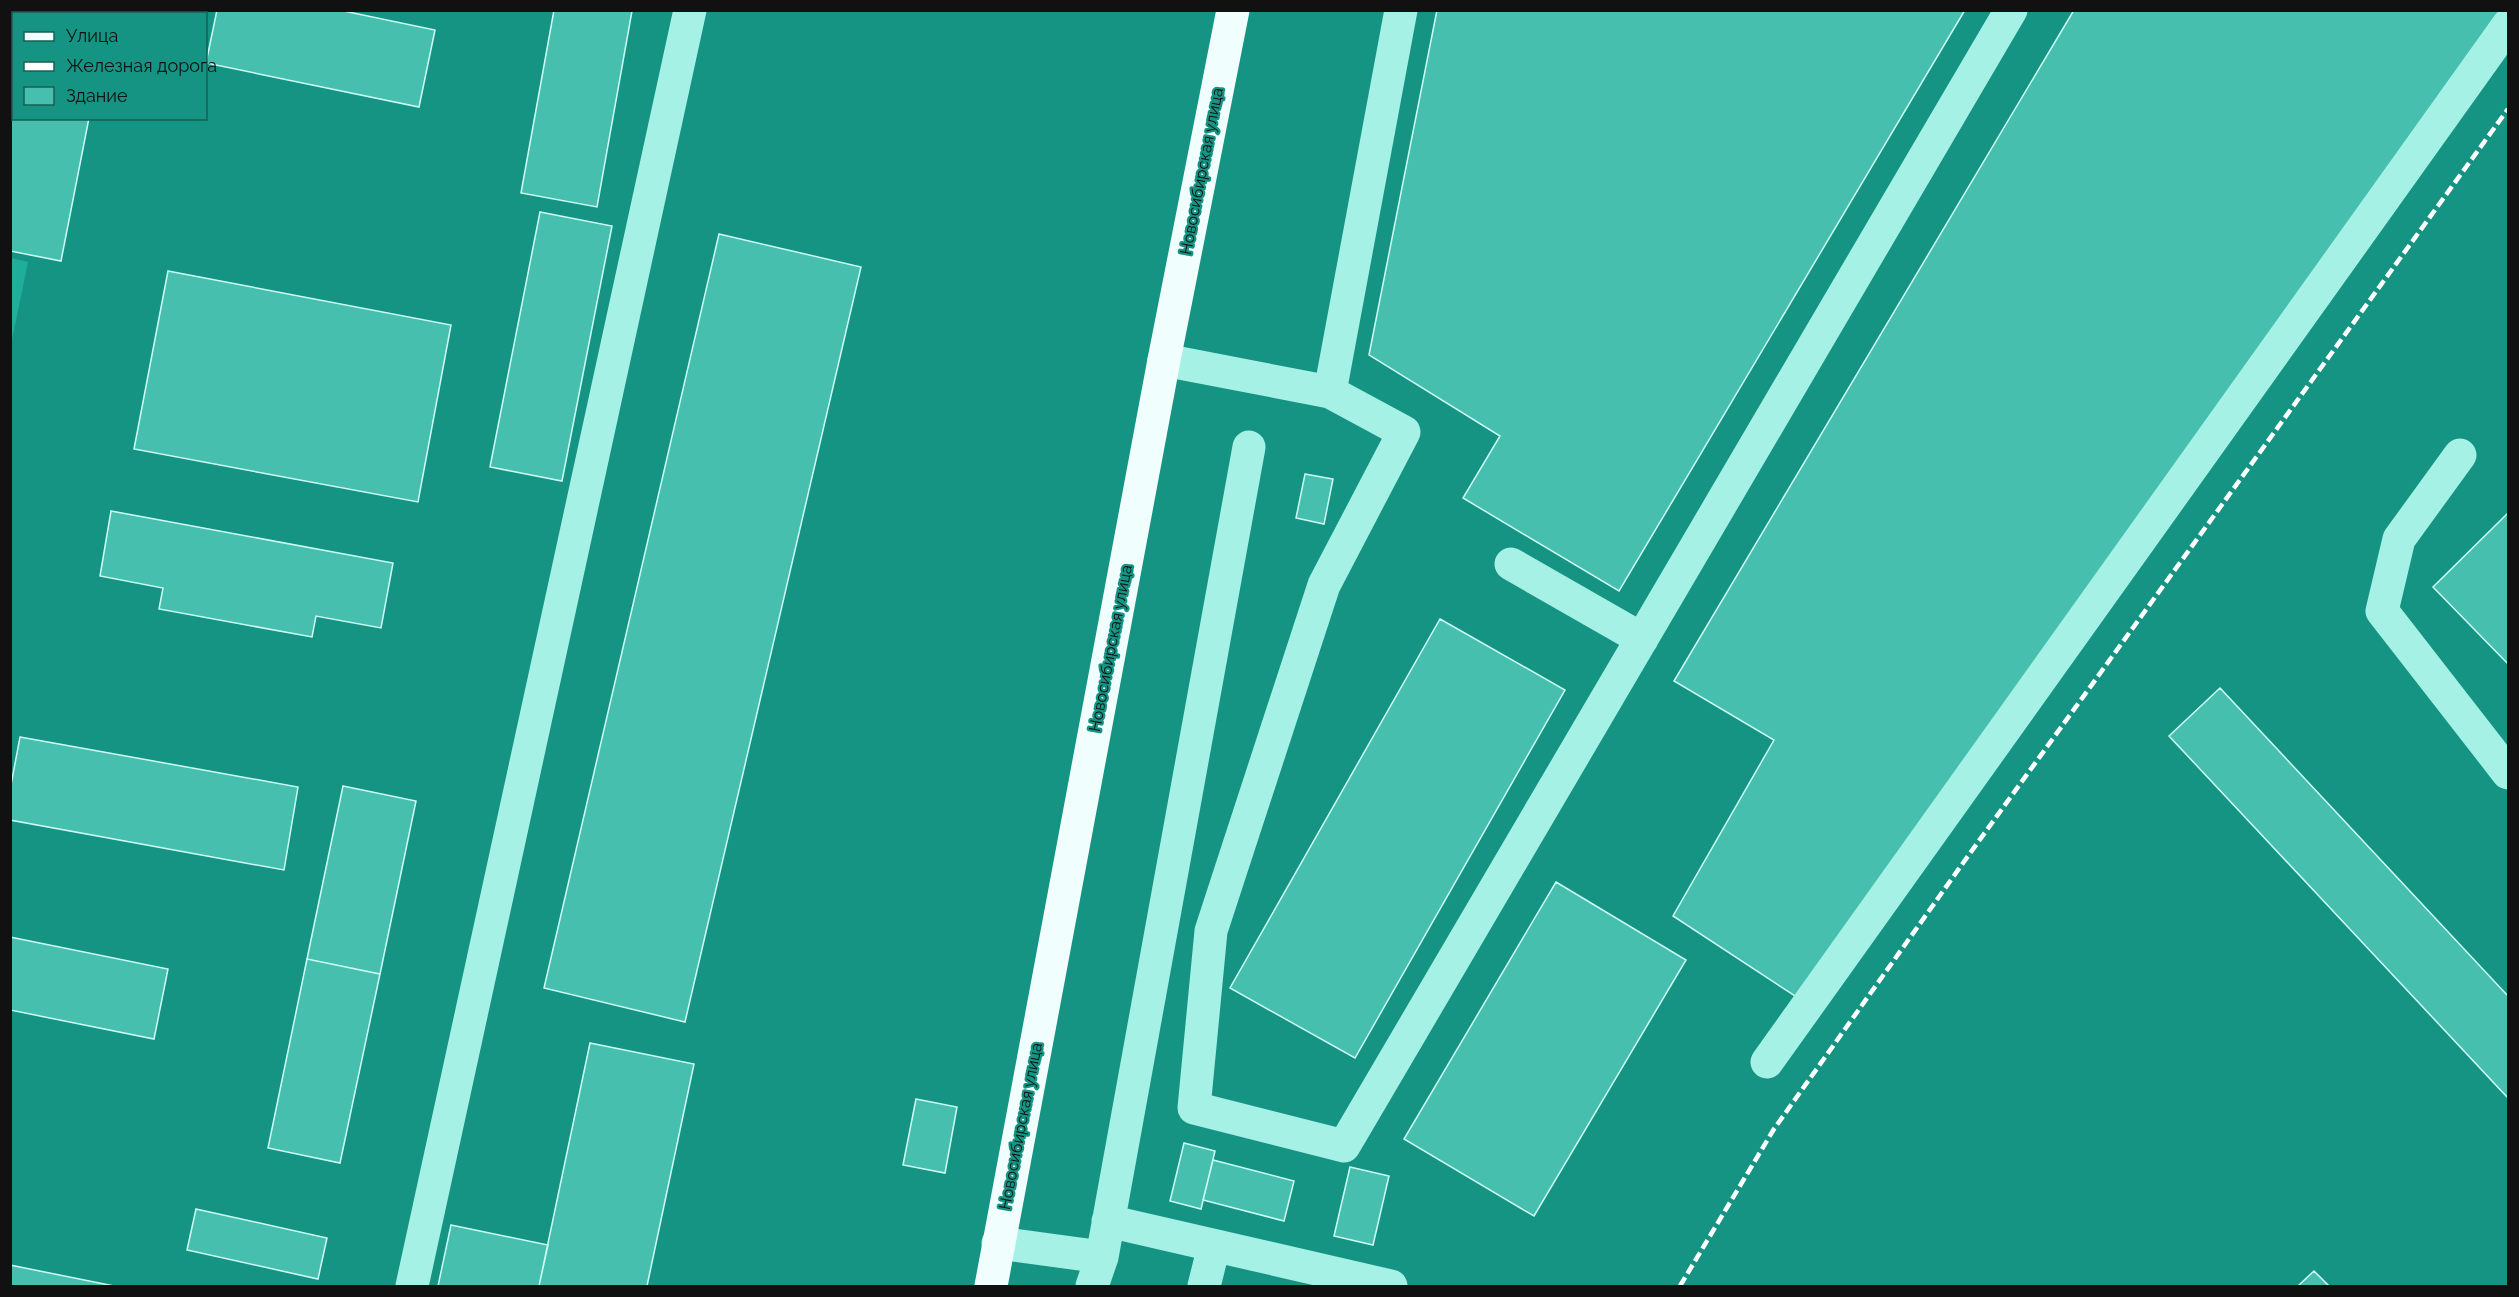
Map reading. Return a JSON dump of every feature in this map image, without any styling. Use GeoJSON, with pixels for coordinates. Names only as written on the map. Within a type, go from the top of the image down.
{"type":"FeatureCollection","features":[{"type":"Feature","properties":{"kind":"main road","name":"Новосибирская улица"},"geometry":{"type":"LineString","coordinates":[[991,1287],[1164,360],[1233,10]]}},
{"type":"Feature","properties":{"kind":"lane"},"geometry":{"type":"LineString","coordinates":[[412,1287],[690,10]]}},
{"type":"Feature","properties":{"kind":"lane"},"geometry":{"type":"LineString","coordinates":[[1330,392],[1401,10]]}},
{"type":"Feature","properties":{"kind":"lane"},"geometry":{"type":"LineString","coordinates":[[1164,360],[1330,392],[1404,432],[1324,585],[1211,931],[1194,1108],[1344,1146],[2012,10]]}},
{"type":"Feature","properties":{"kind":"lane"},"geometry":{"type":"LineString","coordinates":[[1767,1062],[2508,24]]}},
{"type":"Feature","properties":{"kind":"lane"},"geometry":{"type":"LineString","coordinates":[[998,1242],[1097,1272],[1250,447]]}},
{"type":"Feature","properties":{"kind":"lane"},"geometry":{"type":"LineString","coordinates":[[2460,455],[2399,539],[2382,611],[2508,773]]}},
{"type":"Feature","properties":{"kind":"lane"},"geometry":{"type":"LineString","coordinates":[[1511,564],[1642,639]]}},
{"type":"Feature","properties":{"kind":"lane"},"geometry":{"type":"LineString","coordinates":[[1108,1221],[1391,1287]]}},
{"type":"Feature","properties":{"kind":"lane"},"geometry":{"type":"LineString","coordinates":[[1204,1287],[1214,1246]]}},
{"type":"Feature","properties":{"kind":"green space"},"geometry":{"type":"Polygon","coordinates":[[[10,258],[28,262],[11,345],[10,258]]]}},
{"type":"Feature","properties":{"kind":"building"},"geometry":{"type":"Polygon","coordinates":[[[217,10],[339,10],[435,30],[419,107],[207,63],[217,10]]]}},
{"type":"Feature","properties":{"kind":"building"},"geometry":{"type":"Polygon","coordinates":[[[554,10],[632,11],[597,207],[521,193],[554,10]]]}},
{"type":"Feature","properties":{"kind":"building"},"geometry":{"type":"Polygon","coordinates":[[[1437,10],[1965,10],[1619,591],[1463,498],[1500,436],[1369,355],[1437,10]]]}},
{"type":"Feature","properties":{"kind":"building"},"geometry":{"type":"Polygon","coordinates":[[[2074,10],[2508,10],[1798,998],[1673,916],[1774,740],[1674,681],[2074,10]]]}},
{"type":"Feature","properties":{"kind":"building"},"geometry":{"type":"Polygon","coordinates":[[[12,102],[12,120],[89,120],[61,261],[10,251],[10,110],[12,102]]]}},
{"type":"Feature","properties":{"kind":"building"},"geometry":{"type":"Polygon","coordinates":[[[540,212],[612,226],[562,481],[490,467],[540,212]]]}},
{"type":"Feature","properties":{"kind":"building"},"geometry":{"type":"Polygon","coordinates":[[[719,234],[861,267],[685,1022],[544,988],[719,234]]]}},
{"type":"Feature","properties":{"kind":"building"},"geometry":{"type":"Polygon","coordinates":[[[168,271],[451,325],[418,502],[134,449],[168,271]]]}},
{"type":"Feature","properties":{"kind":"building"},"geometry":{"type":"Polygon","coordinates":[[[1305,474],[1333,479],[1324,524],[1296,518],[1305,474]]]}},
{"type":"Feature","properties":{"kind":"building"},"geometry":{"type":"Polygon","coordinates":[[[111,511],[393,563],[381,628],[316,616],[312,637],[159,609],[163,588],[100,576],[111,511]]]}},
{"type":"Feature","properties":{"kind":"building"},"geometry":{"type":"Polygon","coordinates":[[[2508,513],[2508,664],[2433,587],[2508,513]]]}},
{"type":"Feature","properties":{"kind":"building"},"geometry":{"type":"Polygon","coordinates":[[[1440,619],[1565,690],[1355,1058],[1230,988],[1440,619]]]}},
{"type":"Feature","properties":{"kind":"building"},"geometry":{"type":"Polygon","coordinates":[[[2220,688],[2508,996],[2508,1098],[2169,736],[2220,688]]]}},
{"type":"Feature","properties":{"kind":"building"},"geometry":{"type":"Polygon","coordinates":[[[20,737],[298,787],[284,870],[10,820],[10,790],[20,737]]]}},
{"type":"Feature","properties":{"kind":"building"},"geometry":{"type":"Polygon","coordinates":[[[343,786],[416,801],[380,974],[307,959],[343,786]]]}},
{"type":"Feature","properties":{"kind":"building"},"geometry":{"type":"Polygon","coordinates":[[[1556,882],[1686,960],[1534,1216],[1404,1139],[1556,882]]]}},
{"type":"Feature","properties":{"kind":"building"},"geometry":{"type":"Polygon","coordinates":[[[10,937],[168,969],[154,1039],[10,1010],[10,937]]]}},
{"type":"Feature","properties":{"kind":"building"},"geometry":{"type":"Polygon","coordinates":[[[307,959],[380,974],[340,1163],[268,1148],[307,959]]]}},
{"type":"Feature","properties":{"kind":"building"},"geometry":{"type":"Polygon","coordinates":[[[590,1043],[694,1064],[647,1286],[539,1286],[590,1043]]]}},
{"type":"Feature","properties":{"kind":"building"},"geometry":{"type":"Polygon","coordinates":[[[916,1099],[957,1107],[945,1173],[903,1165],[916,1099]]]}},
{"type":"Feature","properties":{"kind":"building"},"geometry":{"type":"Polygon","coordinates":[[[1184,1143],[1215,1151],[1201,1209],[1170,1201],[1184,1143]]]}},
{"type":"Feature","properties":{"kind":"building"},"geometry":{"type":"Polygon","coordinates":[[[1213,1160],[1294,1181],[1284,1221],[1203,1200],[1213,1160]]]}},
{"type":"Feature","properties":{"kind":"building"},"geometry":{"type":"Polygon","coordinates":[[[1350,1167],[1389,1176],[1373,1245],[1334,1236],[1350,1167]]]}},
{"type":"Feature","properties":{"kind":"building"},"geometry":{"type":"Polygon","coordinates":[[[196,1209],[327,1238],[318,1279],[187,1250],[196,1209]]]}},
{"type":"Feature","properties":{"kind":"building"},"geometry":{"type":"Polygon","coordinates":[[[451,1225],[548,1245],[539,1286],[438,1286],[451,1225]]]}},
{"type":"Feature","properties":{"kind":"building"},"geometry":{"type":"Polygon","coordinates":[[[10,1265],[114,1286],[10,1286],[10,1265]]]}},
{"type":"Feature","properties":{"kind":"building"},"geometry":{"type":"Polygon","coordinates":[[[2314,1271],[2329,1286],[2298,1286],[2314,1271]]]}},
{"type":"Feature","properties":{"kind":"railway"},"geometry":{"type":"LineString","coordinates":[[1680,1286],[1774,1129],[1968,856],[2508,109]]}}]}
